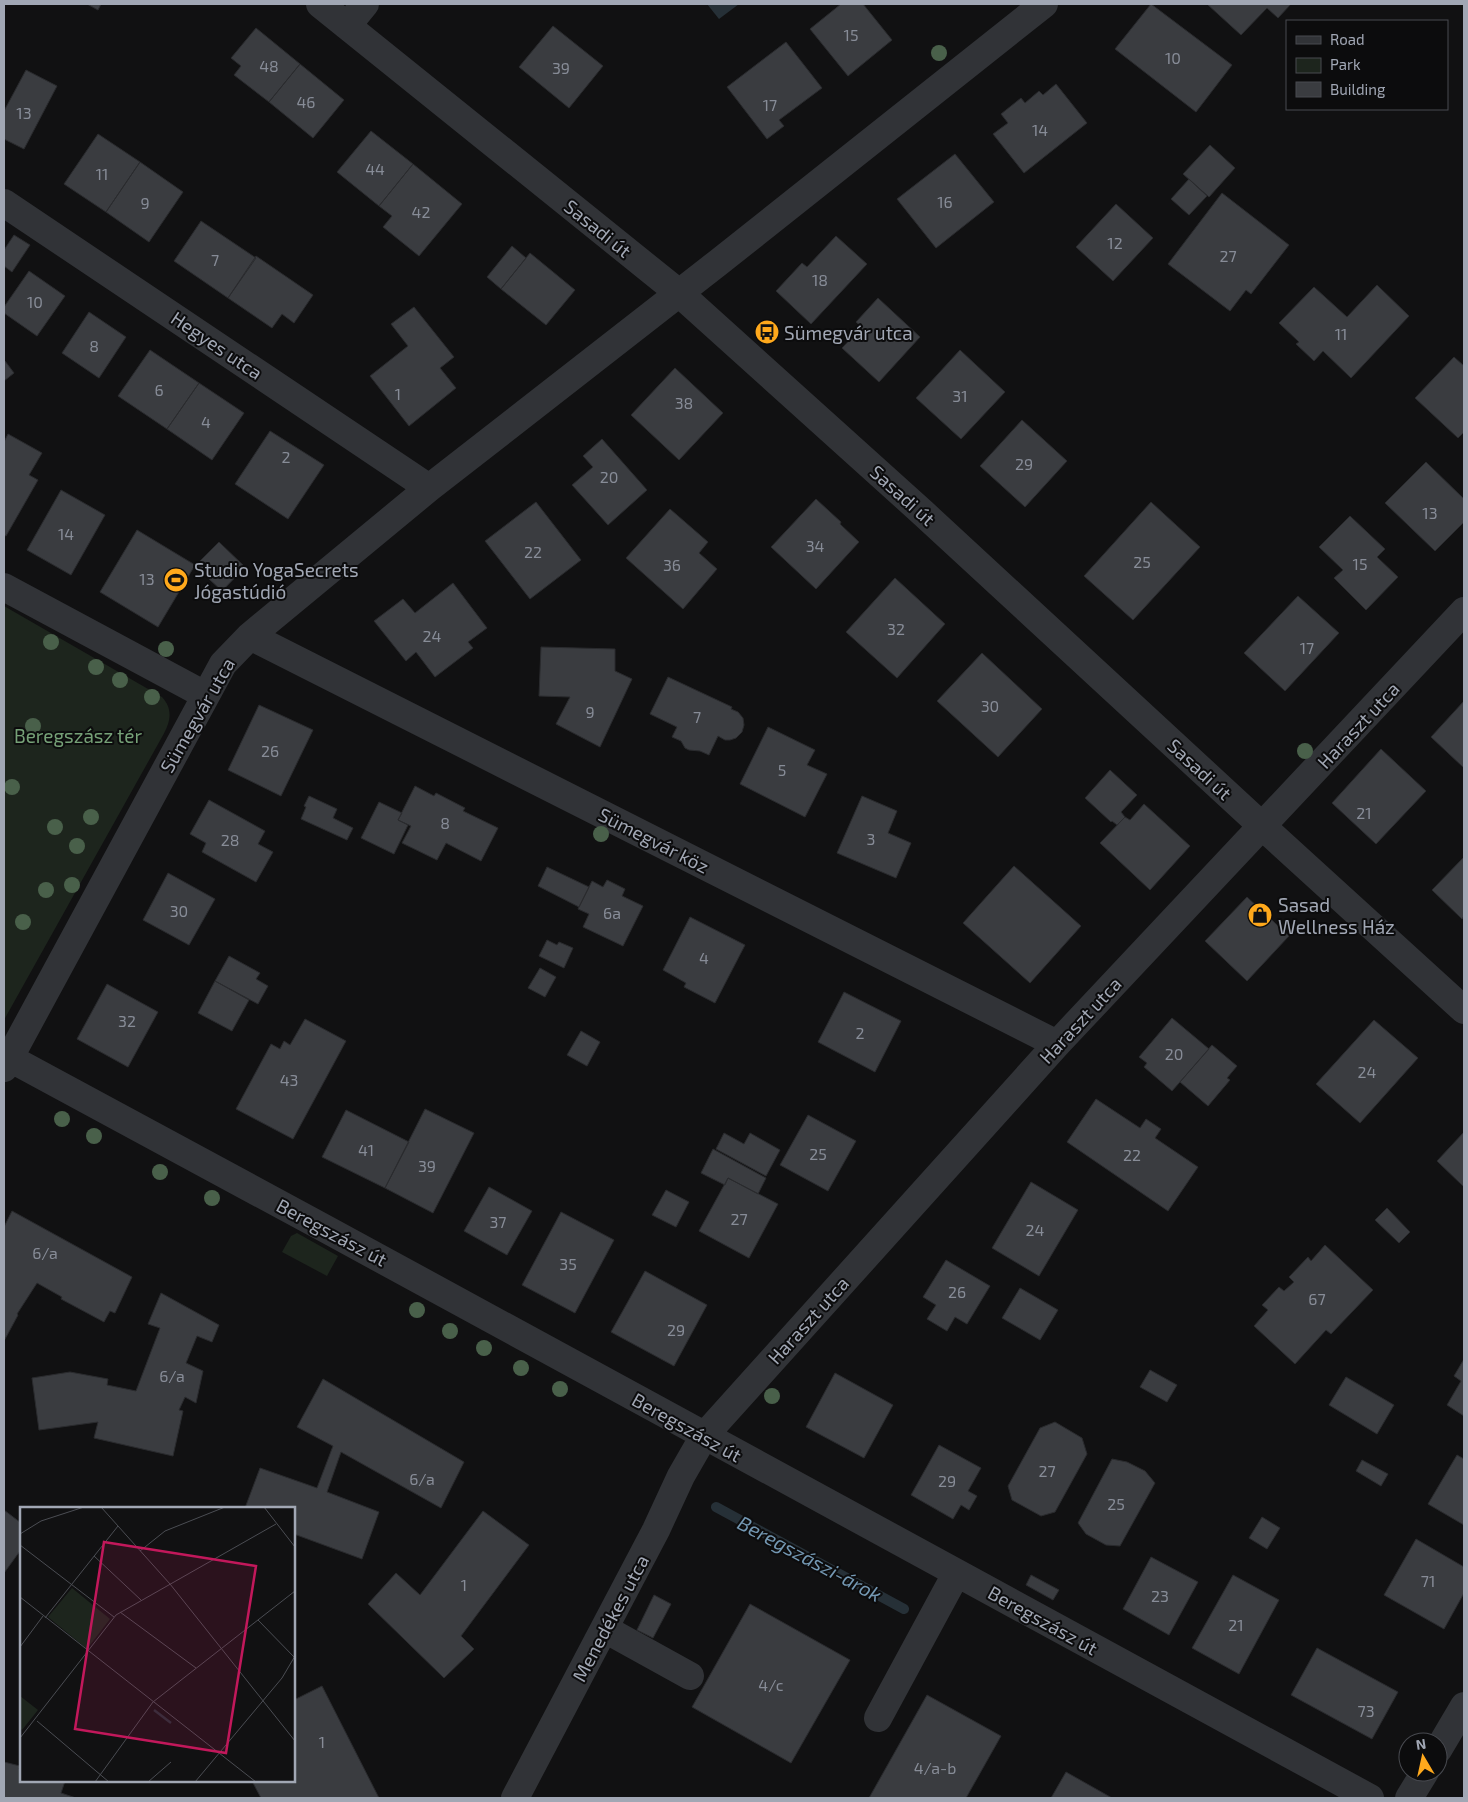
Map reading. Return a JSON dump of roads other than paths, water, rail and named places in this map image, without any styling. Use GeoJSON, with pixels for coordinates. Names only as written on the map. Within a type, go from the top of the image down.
{"type":"FeatureCollection","features":[{"type":"Feature","properties":{"kind":"street","name":"Sasadi út"},"geometry":{"type":"LineString","coordinates":[[320,4],[679,293],[923,513],[1464,1010]]}},
{"type":"Feature","properties":{"kind":"street"},"geometry":{"type":"LineString","coordinates":[[347,26],[365,4]]}},
{"type":"Feature","properties":{"kind":"street","name":"Sümegvár utca"},"geometry":{"type":"LineString","coordinates":[[6,1061],[205,695],[223,664],[250,636],[429,488],[1044,4]]}},
{"type":"Feature","properties":{"kind":"street","name":"Hegyes utca"},"geometry":{"type":"LineString","coordinates":[[4,202],[429,488]]}},
{"type":"Feature","properties":{"kind":"street"},"geometry":{"type":"LineString","coordinates":[[4,587],[205,695]]}},
{"type":"Feature","properties":{"kind":"street","name":"Haraszt utca"},"geometry":{"type":"LineString","coordinates":[[704,1436],[1057,1044],[1464,611]]}},
{"type":"Feature","properties":{"kind":"street","name":"Sümegvár köz"},"geometry":{"type":"LineString","coordinates":[[250,636],[1057,1044]]}},
{"type":"Feature","properties":{"kind":"street","name":"Beregszász út"},"geometry":{"type":"LineString","coordinates":[[6,1061],[324,1228],[1370,1798]]}},
{"type":"Feature","properties":{"kind":"street","name":"Menedékes utca"},"geometry":{"type":"LineString","coordinates":[[515,1798],[605,1629],[656,1530],[681,1476],[704,1436]]}},
{"type":"Feature","properties":{"kind":"street"},"geometry":{"type":"LineString","coordinates":[[878,1718],[956,1574]]}},
{"type":"Feature","properties":{"kind":"street"},"geometry":{"type":"LineString","coordinates":[[605,1629],[690,1676]]}},
{"type":"Feature","properties":{"kind":"street"},"geometry":{"type":"LineString","coordinates":[[1448,1733],[1464,1706]]}},
{"type":"Feature","properties":{"kind":"street"},"geometry":{"type":"LineString","coordinates":[[1409,1798],[1419,1782]]}},
{"type":"Feature","properties":{"kind":"waterway","name":"Beregszászi-árok"},"geometry":{"type":"LineString","coordinates":[[716,1507],[904,1609]]}},
{"type":"Feature","properties":{"kind":"place","name":"Sümegvár utca"},"geometry":{"type":"Point","coordinates":[767,332]}},
{"type":"Feature","properties":{"kind":"place","name":"Studio YogaSecrets Jógastúdió"},"geometry":{"type":"Point","coordinates":[176,580]}},
{"type":"Feature","properties":{"kind":"place","name":"Sasad Wellness Ház"},"geometry":{"type":"Point","coordinates":[1260,915]}},
{"type":"Feature","properties":{"kind":"park label","name":"Beregszász tér"},"geometry":{"type":"Point","coordinates":[78,735]}}]}
